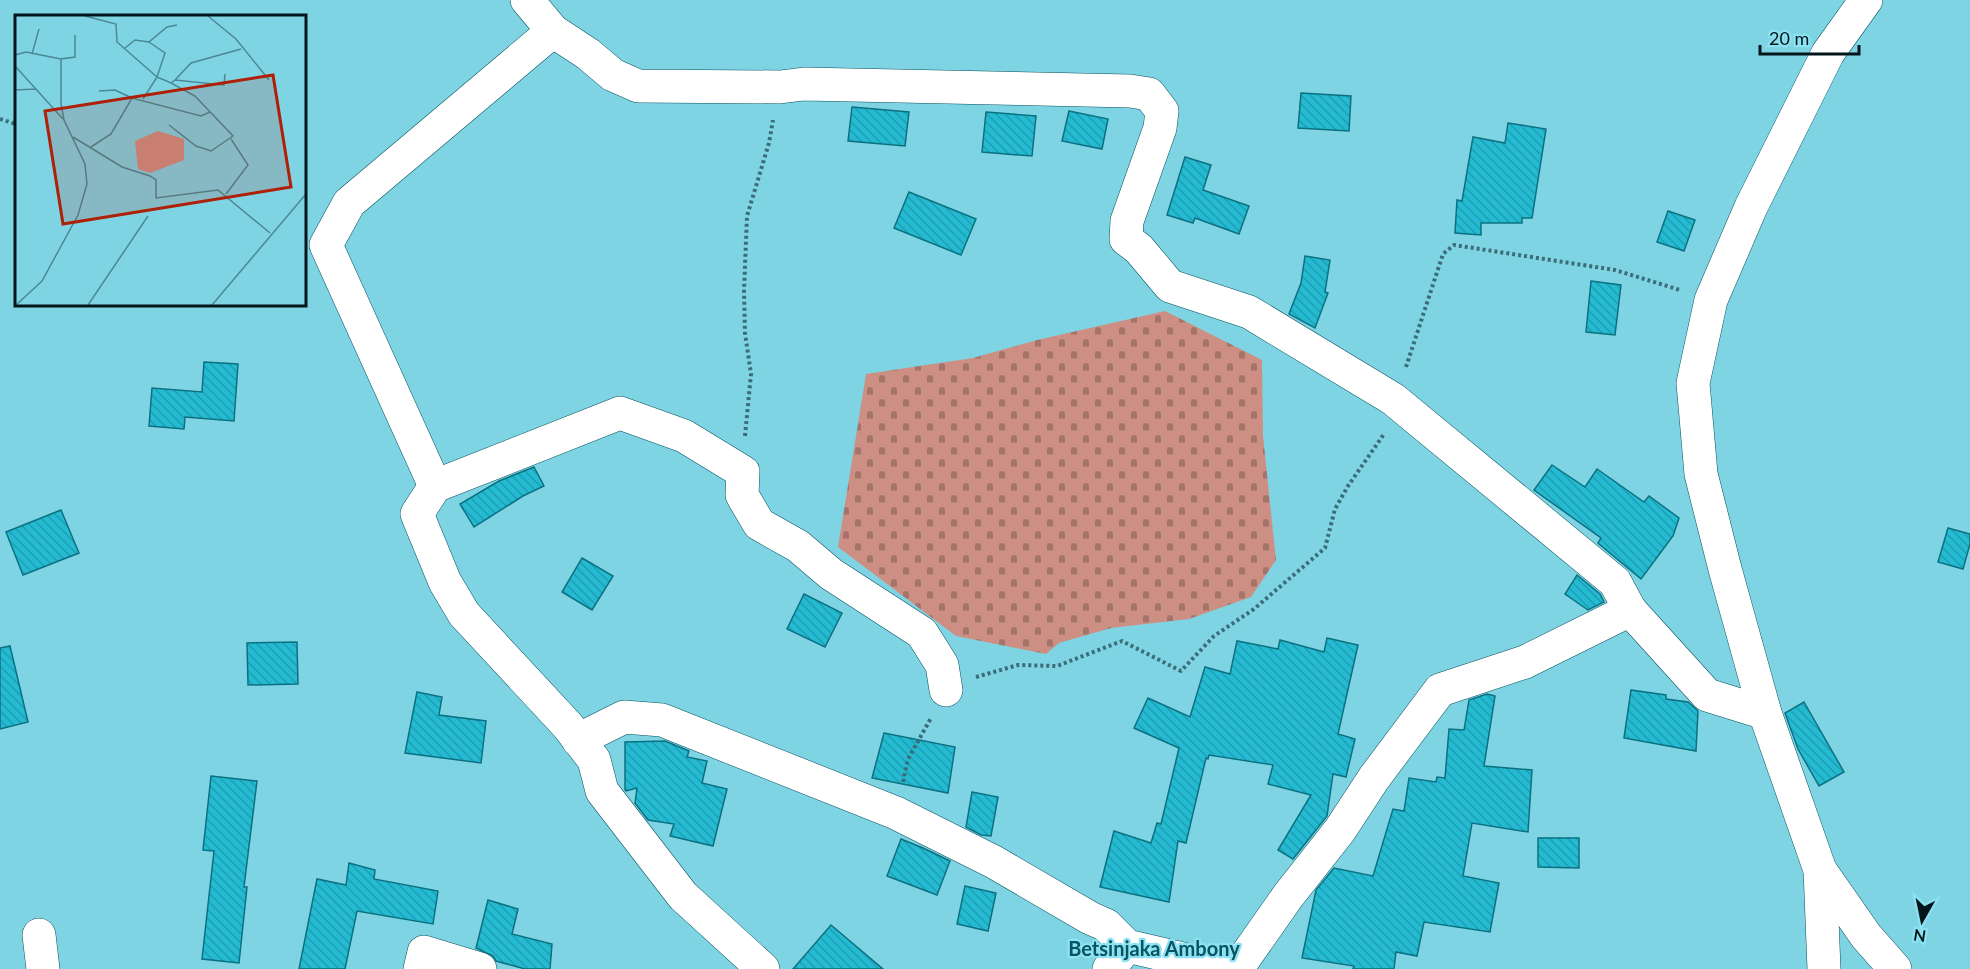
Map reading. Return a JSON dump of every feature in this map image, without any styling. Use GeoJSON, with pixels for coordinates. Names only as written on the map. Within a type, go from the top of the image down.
{"type":"FeatureCollection","features":[{"type":"Feature","properties":{"kind":"street"},"geometry":{"type":"LineString","coordinates":[[526,0],[553,31],[588,54],[613,75],[638,86],[780,87],[804,84],[1130,91],[1149,94],[1162,111],[1160,128],[1127,221],[1126,239],[1139,249],[1170,286],[1249,312],[1398,403],[1615,582],[1630,610],[1707,694],[1765,713]]}},
{"type":"Feature","properties":{"kind":"street"},"geometry":{"type":"LineString","coordinates":[[1866,0],[1828,53],[1751,207],[1712,300],[1693,383],[1701,474],[1765,713],[1820,870],[1866,936],[1895,969]]}},
{"type":"Feature","properties":{"kind":"street"},"geometry":{"type":"LineString","coordinates":[[435,486],[326,245],[349,203],[553,31]]}},
{"type":"Feature","properties":{"kind":"street"},"geometry":{"type":"LineString","coordinates":[[763,969],[683,896],[602,791],[594,760],[568,726],[464,614],[445,582],[417,514],[435,486],[620,413],[684,436],[743,472],[742,495],[759,524],[798,546],[831,574],[922,633],[942,665],[946,690]]}},
{"type":"Feature","properties":{"kind":"street"},"geometry":{"type":"LineString","coordinates":[[578,740],[624,717],[662,720],[896,813],[994,862],[1106,925],[1118,958],[1223,969],[1241,963],[1440,690],[1525,662],[1630,610]]}},
{"type":"Feature","properties":{"kind":"street"},"geometry":{"type":"LineString","coordinates":[[1820,870],[1824,969]]}},
{"type":"Feature","properties":{"kind":"street"},"geometry":{"type":"LineString","coordinates":[[39,935],[43,969]]}},
{"type":"Feature","properties":{"kind":"street"},"geometry":{"type":"LineString","coordinates":[[420,969],[424,952],[480,969]]}},
{"type":"Feature","properties":{"kind":"path"},"geometry":{"type":"LineString","coordinates":[[743,472],[751,374],[745,333],[747,216],[769,142],[780,87]]}},
{"type":"Feature","properties":{"kind":"path"},"geometry":{"type":"LineString","coordinates":[[0,119],[15,124]]}},
{"type":"Feature","properties":{"kind":"path"},"geometry":{"type":"LineString","coordinates":[[896,813],[908,759],[946,690],[972,678],[1018,665],[1057,666],[1122,641],[1181,671],[1214,636],[1254,609],[1325,548],[1335,509],[1398,403],[1410,356],[1443,254],[1454,245],[1615,270],[1712,300]]}},
{"type":"Feature","properties":{"kind":"green space"},"geometry":{"type":"Polygon","coordinates":[[[1165,311],[1262,360],[1263,436],[1276,560],[1251,597],[1189,619],[1111,628],[1059,643],[1046,654],[956,636],[838,547],[866,374],[973,358],[1037,340],[1165,311]]]}},
{"type":"Feature","properties":{"kind":"building"},"geometry":{"type":"Polygon","coordinates":[[[1301,93],[1351,96],[1349,131],[1298,128],[1301,93]]]}},
{"type":"Feature","properties":{"kind":"building"},"geometry":{"type":"Polygon","coordinates":[[[852,107],[909,112],[905,146],[848,141],[852,107]]]}},
{"type":"Feature","properties":{"kind":"building"},"geometry":{"type":"Polygon","coordinates":[[[1069,111],[1108,119],[1102,149],[1062,141],[1069,111]]]}},
{"type":"Feature","properties":{"kind":"building"},"geometry":{"type":"Polygon","coordinates":[[[986,112],[1036,116],[1032,156],[982,152],[986,112]]]}},
{"type":"Feature","properties":{"kind":"building"},"geometry":{"type":"Polygon","coordinates":[[[1508,123],[1546,129],[1532,218],[1522,218],[1522,223],[1481,223],[1481,235],[1455,233],[1457,200],[1462,201],[1473,137],[1505,143],[1508,123]]]}},
{"type":"Feature","properties":{"kind":"building"},"geometry":{"type":"Polygon","coordinates":[[[1185,157],[1211,165],[1203,190],[1249,206],[1239,234],[1195,218],[1193,223],[1167,215],[1185,157]]]}},
{"type":"Feature","properties":{"kind":"building"},"geometry":{"type":"Polygon","coordinates":[[[909,192],[976,219],[961,255],[894,228],[909,192]]]}},
{"type":"Feature","properties":{"kind":"building"},"geometry":{"type":"Polygon","coordinates":[[[1668,211],[1695,220],[1684,251],[1657,242],[1668,211]]]}},
{"type":"Feature","properties":{"kind":"building"},"geometry":{"type":"Polygon","coordinates":[[[1305,256],[1330,260],[1325,292],[1328,293],[1315,328],[1289,314],[1301,283],[1305,256]]]}},
{"type":"Feature","properties":{"kind":"building"},"geometry":{"type":"Polygon","coordinates":[[[1591,281],[1621,285],[1615,335],[1586,332],[1591,281]]]}},
{"type":"Feature","properties":{"kind":"building"},"geometry":{"type":"Polygon","coordinates":[[[204,362],[238,364],[234,421],[185,417],[184,429],[149,426],[152,388],[202,392],[204,362]]]}},
{"type":"Feature","properties":{"kind":"building"},"geometry":{"type":"Polygon","coordinates":[[[1552,465],[1585,487],[1597,469],[1644,502],[1649,496],[1679,518],[1673,536],[1641,579],[1598,543],[1601,538],[1534,490],[1552,465]]]}},
{"type":"Feature","properties":{"kind":"building"},"geometry":{"type":"Polygon","coordinates":[[[534,467],[544,486],[523,496],[474,527],[460,504],[499,481],[534,467]]]}},
{"type":"Feature","properties":{"kind":"building"},"geometry":{"type":"Polygon","coordinates":[[[61,510],[79,553],[23,575],[6,532],[61,510]]]}},
{"type":"Feature","properties":{"kind":"building"},"geometry":{"type":"Polygon","coordinates":[[[1948,528],[1970,534],[1970,544],[1963,569],[1938,562],[1948,528]]]}},
{"type":"Feature","properties":{"kind":"building"},"geometry":{"type":"Polygon","coordinates":[[[582,558],[613,576],[592,610],[562,592],[582,558]]]}},
{"type":"Feature","properties":{"kind":"building"},"geometry":{"type":"Polygon","coordinates":[[[1577,575],[1600,594],[1604,602],[1588,610],[1565,594],[1577,575]]]}},
{"type":"Feature","properties":{"kind":"building"},"geometry":{"type":"Polygon","coordinates":[[[804,594],[842,613],[825,647],[787,629],[804,594]]]}},
{"type":"Feature","properties":{"kind":"building"},"geometry":{"type":"Polygon","coordinates":[[[1327,638],[1358,645],[1338,734],[1355,739],[1346,777],[1333,774],[1327,816],[1293,859],[1278,850],[1311,795],[1268,784],[1273,765],[1209,755],[1208,759],[1206,758],[1186,843],[1178,841],[1169,902],[1100,887],[1114,831],[1151,843],[1157,823],[1161,824],[1179,748],[1134,728],[1148,698],[1190,717],[1205,667],[1230,674],[1237,641],[1278,649],[1280,640],[1324,652],[1327,638]]]}},
{"type":"Feature","properties":{"kind":"building"},"geometry":{"type":"Polygon","coordinates":[[[297,642],[298,684],[248,685],[247,643],[297,642]]]}},
{"type":"Feature","properties":{"kind":"building"},"geometry":{"type":"Polygon","coordinates":[[[10,646],[28,722],[0,729],[0,648],[10,646]]]}},
{"type":"Feature","properties":{"kind":"building"},"geometry":{"type":"Polygon","coordinates":[[[1631,690],[1666,695],[1666,699],[1688,702],[1698,711],[1696,751],[1624,738],[1631,690]]]}},
{"type":"Feature","properties":{"kind":"building"},"geometry":{"type":"Polygon","coordinates":[[[417,692],[442,697],[439,715],[486,721],[481,763],[405,753],[417,692]]]}},
{"type":"Feature","properties":{"kind":"building"},"geometry":{"type":"Polygon","coordinates":[[[1487,694],[1495,696],[1484,766],[1532,770],[1528,832],[1472,823],[1463,876],[1499,883],[1490,932],[1424,922],[1417,956],[1396,952],[1394,969],[1353,969],[1354,966],[1302,958],[1316,890],[1334,868],[1373,876],[1393,809],[1404,811],[1409,778],[1436,782],[1437,777],[1445,778],[1449,729],[1464,730],[1469,700],[1487,694]]]}},
{"type":"Feature","properties":{"kind":"building"},"geometry":{"type":"Polygon","coordinates":[[[1804,702],[1844,772],[1819,786],[1798,749],[1785,713],[1804,702]]]}},
{"type":"Feature","properties":{"kind":"building"},"geometry":{"type":"Polygon","coordinates":[[[884,733],[955,747],[948,793],[872,778],[884,733]]]}},
{"type":"Feature","properties":{"kind":"building"},"geometry":{"type":"Polygon","coordinates":[[[665,741],[689,751],[687,757],[707,761],[702,783],[727,789],[713,846],[670,836],[674,824],[648,820],[635,803],[637,788],[625,790],[625,742],[665,741]]]}},
{"type":"Feature","properties":{"kind":"building"},"geometry":{"type":"Polygon","coordinates":[[[211,776],[257,781],[244,887],[247,887],[239,963],[202,959],[214,851],[203,850],[211,776]]]}},
{"type":"Feature","properties":{"kind":"building"},"geometry":{"type":"Polygon","coordinates":[[[972,792],[998,797],[991,836],[981,835],[966,827],[972,792]]]}},
{"type":"Feature","properties":{"kind":"building"},"geometry":{"type":"Polygon","coordinates":[[[1538,838],[1579,838],[1579,868],[1538,867],[1538,838]]]}},
{"type":"Feature","properties":{"kind":"building"},"geometry":{"type":"Polygon","coordinates":[[[901,839],[950,861],[937,895],[887,876],[901,839]]]}},
{"type":"Feature","properties":{"kind":"building"},"geometry":{"type":"Polygon","coordinates":[[[349,863],[375,870],[374,879],[438,891],[433,924],[357,911],[345,969],[299,969],[317,879],[346,885],[349,863]]]}},
{"type":"Feature","properties":{"kind":"building"},"geometry":{"type":"Polygon","coordinates":[[[965,886],[996,893],[988,931],[957,924],[965,886]]]}},
{"type":"Feature","properties":{"kind":"building"},"geometry":{"type":"Polygon","coordinates":[[[488,900],[518,909],[512,934],[552,944],[550,969],[525,969],[496,961],[493,956],[476,948],[488,900]]]}},
{"type":"Feature","properties":{"kind":"building"},"geometry":{"type":"Polygon","coordinates":[[[831,925],[883,969],[793,969],[831,925]]]}},
{"type":"Feature","properties":{"kind":"district","name":"Betsinjaka Ambony"},"geometry":{"type":"Point","coordinates":[1154,949]}}]}
